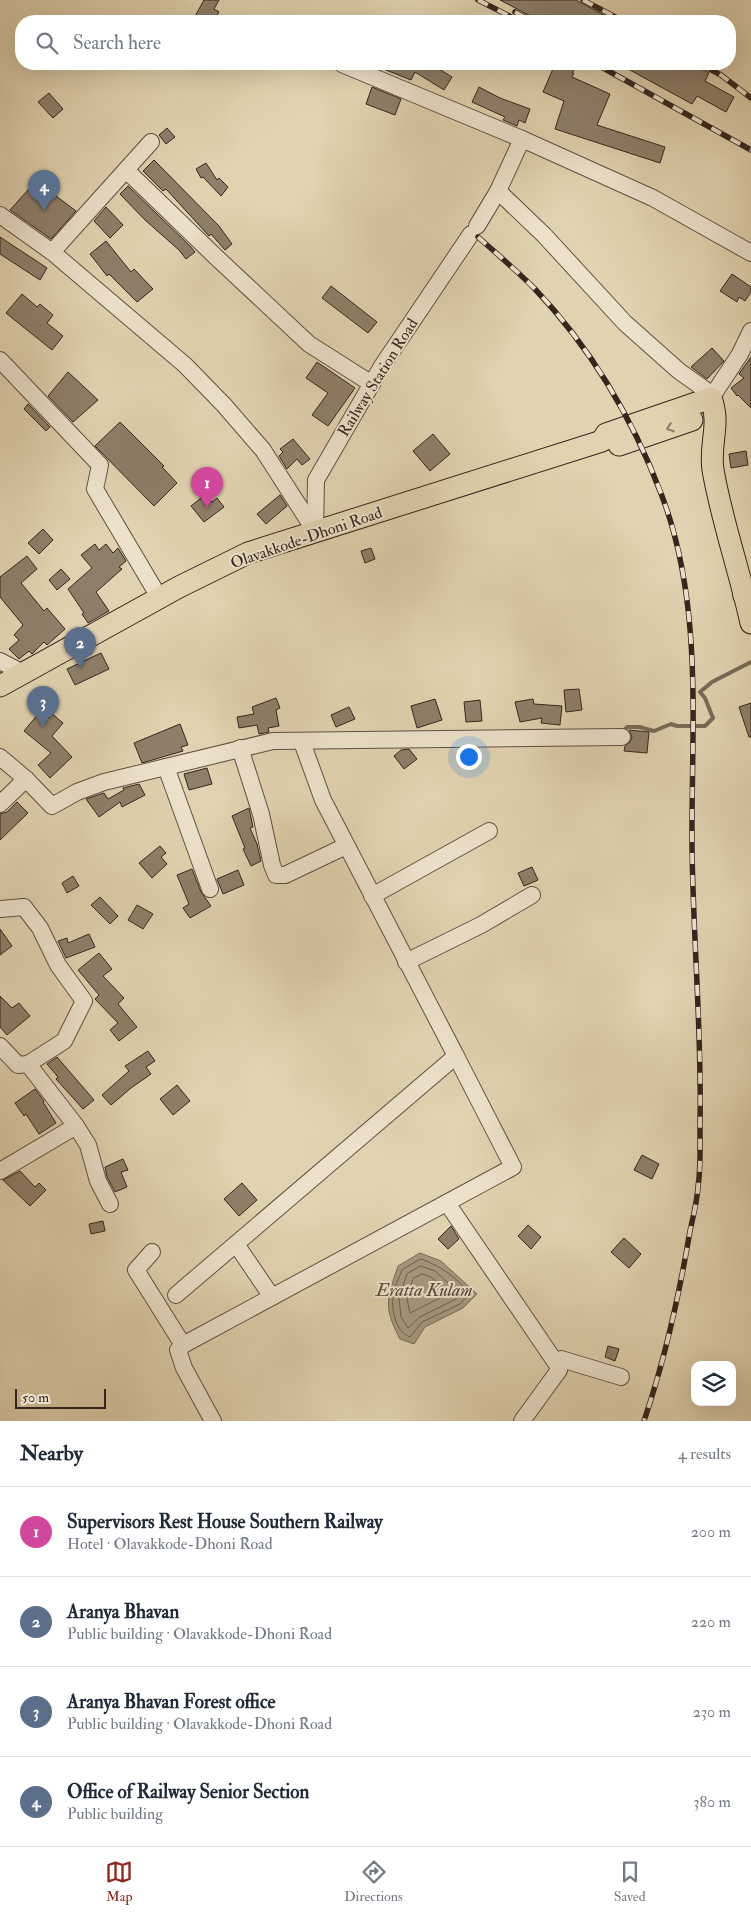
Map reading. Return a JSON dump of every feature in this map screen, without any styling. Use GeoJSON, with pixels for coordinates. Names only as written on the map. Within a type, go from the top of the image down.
{"type":"FeatureCollection","features":[{"type":"Feature","properties":{"kind":"main road","name":"Olavakkode-Dhoni Road"},"geometry":{"type":"LineString","coordinates":[[0,686],[159,597],[248,553],[602,441],[606,434],[713,404]]}},
{"type":"Feature","properties":{"kind":"main road"},"geometry":{"type":"LineString","coordinates":[[713,404],[711,459],[728,536],[748,596],[751,623]]}},
{"type":"Feature","properties":{"kind":"street"},"geometry":{"type":"LineString","coordinates":[[356,70],[522,139],[653,198],[751,253]]}},
{"type":"Feature","properties":{"kind":"street","name":"Railway Station Road"},"geometry":{"type":"LineString","coordinates":[[315,531],[316,480],[372,384],[498,191],[522,139]]}},
{"type":"Feature","properties":{"kind":"street"},"geometry":{"type":"LineString","coordinates":[[52,252],[151,142]]}},
{"type":"Feature","properties":{"kind":"street"},"geometry":{"type":"LineString","coordinates":[[126,170],[308,344],[372,384]]}},
{"type":"Feature","properties":{"kind":"street"},"geometry":{"type":"LineString","coordinates":[[498,191],[544,235],[624,323],[678,371],[706,391],[713,404]]}},
{"type":"Feature","properties":{"kind":"street"},"geometry":{"type":"LineString","coordinates":[[0,215],[52,252],[185,365],[224,405],[263,450],[315,531]]}},
{"type":"Feature","properties":{"kind":"street"},"geometry":{"type":"LineString","coordinates":[[713,404],[751,331]]}},
{"type":"Feature","properties":{"kind":"street"},"geometry":{"type":"LineString","coordinates":[[0,360],[100,465],[95,489],[159,597]]}},
{"type":"Feature","properties":{"kind":"street"},"geometry":{"type":"LineString","coordinates":[[0,661],[23,673]]}},
{"type":"Feature","properties":{"kind":"street"},"geometry":{"type":"LineString","coordinates":[[0,757],[26,779],[52,806],[77,792],[104,782],[273,741],[622,737]]}},
{"type":"Feature","properties":{"kind":"street"},"geometry":{"type":"LineString","coordinates":[[213,1421],[184,1368],[178,1350],[183,1345],[513,1167],[323,800],[302,742]]}},
{"type":"Feature","properties":{"kind":"street"},"geometry":{"type":"LineString","coordinates":[[240,748],[261,814],[276,875],[285,876],[346,846]]}},
{"type":"Feature","properties":{"kind":"street"},"geometry":{"type":"LineString","coordinates":[[166,767],[210,889]]}},
{"type":"Feature","properties":{"kind":"street"},"geometry":{"type":"LineString","coordinates":[[0,804],[26,779]]}},
{"type":"Feature","properties":{"kind":"street"},"geometry":{"type":"LineString","coordinates":[[372,896],[489,831]]}},
{"type":"Feature","properties":{"kind":"street"},"geometry":{"type":"LineString","coordinates":[[406,962],[481,925],[532,895]]}},
{"type":"Feature","properties":{"kind":"street"},"geometry":{"type":"LineString","coordinates":[[0,909],[24,907],[40,928],[58,965],[84,1001],[64,1041],[28,1064],[18,1065],[0,1046]]}},
{"type":"Feature","properties":{"kind":"street"},"geometry":{"type":"LineString","coordinates":[[176,1295],[456,1056]]}},
{"type":"Feature","properties":{"kind":"street"},"geometry":{"type":"LineString","coordinates":[[28,1064],[76,1126],[88,1145],[98,1181],[110,1204]]}},
{"type":"Feature","properties":{"kind":"street"},"geometry":{"type":"LineString","coordinates":[[0,1171],[76,1126]]}},
{"type":"Feature","properties":{"kind":"street"},"geometry":{"type":"LineString","coordinates":[[447,1203],[558,1366]]}},
{"type":"Feature","properties":{"kind":"street"},"geometry":{"type":"LineString","coordinates":[[236,1244],[272,1297]]}},
{"type":"Feature","properties":{"kind":"street"},"geometry":{"type":"LineString","coordinates":[[152,1252],[136,1270],[183,1345]]}},
{"type":"Feature","properties":{"kind":"street"},"geometry":{"type":"LineString","coordinates":[[522,1421],[559,1370],[558,1366],[561,1358],[620,1377]]}},
{"type":"Feature","properties":{"kind":"water","name":"Eratta Kulam"},"geometry":{"type":"Polygon","coordinates":[[[420,1253],[441,1261],[477,1294],[463,1308],[425,1327],[414,1344],[400,1339],[391,1319],[388,1303],[398,1266],[420,1253]]]}},
{"type":"Feature","properties":{"kind":"building"},"geometry":{"type":"Polygon","coordinates":[[[204,0],[219,0],[214,9],[219,12],[217,15],[196,15],[204,0]]]}},
{"type":"Feature","properties":{"kind":"building"},"geometry":{"type":"Polygon","coordinates":[[[500,0],[576,0],[604,15],[529,15],[500,0]]]}},
{"type":"Feature","properties":{"kind":"building"},"geometry":{"type":"Polygon","coordinates":[[[386,70],[441,70],[452,77],[444,90],[415,72],[411,80],[386,70]]]}},
{"type":"Feature","properties":{"kind":"building"},"geometry":{"type":"Polygon","coordinates":[[[552,70],[574,70],[572,77],[610,94],[597,125],[665,147],[660,163],[555,129],[564,101],[543,92],[552,70]]]}},
{"type":"Feature","properties":{"kind":"building"},"geometry":{"type":"Polygon","coordinates":[[[630,70],[703,70],[709,73],[705,81],[734,97],[726,112],[697,96],[692,104],[630,70]]]}},
{"type":"Feature","properties":{"kind":"building"},"geometry":{"type":"Polygon","coordinates":[[[372,87],[401,99],[395,115],[366,104],[372,87]]]}},
{"type":"Feature","properties":{"kind":"building"},"geometry":{"type":"Polygon","coordinates":[[[479,87],[500,98],[530,109],[525,123],[519,120],[517,126],[503,120],[505,117],[472,102],[479,87]]]}},
{"type":"Feature","properties":{"kind":"building"},"geometry":{"type":"Polygon","coordinates":[[[49,93],[63,109],[53,118],[38,102],[49,93]]]}},
{"type":"Feature","properties":{"kind":"building"},"geometry":{"type":"Polygon","coordinates":[[[167,128],[175,137],[166,144],[159,135],[167,128]]]}},
{"type":"Feature","properties":{"kind":"building"},"geometry":{"type":"Polygon","coordinates":[[[154,160],[219,226],[232,244],[225,250],[211,234],[209,236],[166,189],[163,191],[143,171],[154,160]]]}},
{"type":"Feature","properties":{"kind":"building"},"geometry":{"type":"Polygon","coordinates":[[[206,163],[217,180],[219,178],[228,187],[221,196],[203,177],[201,178],[196,169],[206,163]]]}},
{"type":"Feature","properties":{"kind":"building"},"geometry":{"type":"Polygon","coordinates":[[[36,181],[76,211],[51,239],[10,210],[36,181]]]}},
{"type":"Feature","properties":{"kind":"building"},"geometry":{"type":"Polygon","coordinates":[[[128,186],[195,252],[186,259],[179,250],[145,220],[120,194],[128,186]]]}},
{"type":"Feature","properties":{"kind":"building"},"geometry":{"type":"Polygon","coordinates":[[[106,207],[123,225],[110,238],[94,221],[106,207]]]}},
{"type":"Feature","properties":{"kind":"building"},"geometry":{"type":"Polygon","coordinates":[[[0,237],[47,268],[40,280],[0,254],[0,237]]]}},
{"type":"Feature","properties":{"kind":"building"},"geometry":{"type":"Polygon","coordinates":[[[106,241],[131,272],[134,269],[153,289],[137,302],[109,274],[107,276],[90,254],[106,241]]]}},
{"type":"Feature","properties":{"kind":"building"},"geometry":{"type":"Polygon","coordinates":[[[732,274],[751,287],[751,292],[745,301],[739,297],[737,302],[720,291],[732,274]]]}},
{"type":"Feature","properties":{"kind":"building"},"geometry":{"type":"Polygon","coordinates":[[[331,286],[377,322],[368,333],[322,298],[331,286]]]}},
{"type":"Feature","properties":{"kind":"building"},"geometry":{"type":"Polygon","coordinates":[[[22,294],[37,307],[40,304],[53,315],[47,323],[63,336],[52,350],[6,313],[22,294]]]}},
{"type":"Feature","properties":{"kind":"building"},"geometry":{"type":"Polygon","coordinates":[[[712,348],[724,361],[707,379],[691,367],[712,348]]]}},
{"type":"Feature","properties":{"kind":"building"},"geometry":{"type":"Polygon","coordinates":[[[751,357],[751,408],[731,388],[744,378],[739,374],[751,357]]]}},
{"type":"Feature","properties":{"kind":"building"},"geometry":{"type":"Polygon","coordinates":[[[317,362],[355,388],[328,426],[312,415],[328,393],[306,378],[317,362]]]}},
{"type":"Feature","properties":{"kind":"building"},"geometry":{"type":"Polygon","coordinates":[[[68,372],[98,400],[73,422],[48,396],[68,372]]]}},
{"type":"Feature","properties":{"kind":"building"},"geometry":{"type":"Polygon","coordinates":[[[28,404],[50,427],[46,431],[24,409],[28,404]]]}},
{"type":"Feature","properties":{"kind":"building"},"geometry":{"type":"Polygon","coordinates":[[[120,422],[164,466],[162,467],[177,483],[154,506],[95,446],[120,422]]]}},
{"type":"Feature","properties":{"kind":"building"},"geometry":{"type":"Polygon","coordinates":[[[433,434],[450,454],[430,471],[413,451],[433,434]]]}},
{"type":"Feature","properties":{"kind":"building"},"geometry":{"type":"Polygon","coordinates":[[[293,439],[310,459],[302,465],[297,459],[287,469],[279,456],[283,452],[280,449],[293,439]]]}},
{"type":"Feature","properties":{"kind":"building"},"geometry":{"type":"Polygon","coordinates":[[[746,451],[748,465],[731,468],[729,454],[746,451]]]}},
{"type":"Feature","properties":{"kind":"building"},"geometry":{"type":"Polygon","coordinates":[[[206,494],[212,502],[217,498],[224,507],[204,522],[191,506],[206,494]]]}},
{"type":"Feature","properties":{"kind":"building"},"geometry":{"type":"Polygon","coordinates":[[[280,495],[287,506],[266,524],[257,514],[280,495]]]}},
{"type":"Feature","properties":{"kind":"building"},"geometry":{"type":"Polygon","coordinates":[[[43,529],[53,540],[39,554],[28,543],[43,529]]]}},
{"type":"Feature","properties":{"kind":"building"},"geometry":{"type":"Polygon","coordinates":[[[95,544],[99,550],[106,544],[113,553],[118,548],[126,561],[119,567],[122,569],[96,592],[109,611],[88,623],[82,614],[84,613],[68,589],[92,568],[81,555],[95,544]]]}},
{"type":"Feature","properties":{"kind":"building"},"geometry":{"type":"Polygon","coordinates":[[[371,548],[375,559],[365,563],[361,551],[371,548]]]}},
{"type":"Feature","properties":{"kind":"building"},"geometry":{"type":"Polygon","coordinates":[[[27,556],[37,569],[21,583],[44,611],[47,608],[65,629],[47,645],[44,642],[32,654],[29,651],[19,659],[9,649],[19,640],[14,635],[23,625],[0,597],[0,577],[27,556]]]}},
{"type":"Feature","properties":{"kind":"building"},"geometry":{"type":"Polygon","coordinates":[[[61,569],[70,579],[57,590],[49,580],[61,569]]]}},
{"type":"Feature","properties":{"kind":"building"},"geometry":{"type":"Polygon","coordinates":[[[101,653],[109,669],[75,685],[67,669],[101,653]]]}},
{"type":"Feature","properties":{"kind":"building"},"geometry":{"type":"Polygon","coordinates":[[[579,689],[582,710],[566,712],[564,690],[579,689]]]}},
{"type":"Feature","properties":{"kind":"building"},"geometry":{"type":"Polygon","coordinates":[[[276,698],[280,708],[276,710],[279,726],[268,728],[269,732],[259,734],[257,725],[239,728],[237,717],[254,714],[252,707],[276,698]]]}},
{"type":"Feature","properties":{"kind":"building"},"geometry":{"type":"Polygon","coordinates":[[[435,699],[442,720],[417,728],[411,706],[435,699]]]}},
{"type":"Feature","properties":{"kind":"building"},"geometry":{"type":"Polygon","coordinates":[[[533,699],[534,704],[562,706],[560,725],[541,723],[542,718],[520,722],[515,702],[533,699]]]}},
{"type":"Feature","properties":{"kind":"building"},"geometry":{"type":"Polygon","coordinates":[[[480,700],[482,721],[466,722],[464,702],[480,700]]]}},
{"type":"Feature","properties":{"kind":"building"},"geometry":{"type":"Polygon","coordinates":[[[751,703],[751,737],[749,737],[739,707],[751,703]]]}},
{"type":"Feature","properties":{"kind":"building"},"geometry":{"type":"Polygon","coordinates":[[[44,707],[63,723],[52,736],[72,757],[50,778],[38,765],[51,753],[24,731],[44,707]]]}},
{"type":"Feature","properties":{"kind":"building"},"geometry":{"type":"Polygon","coordinates":[[[349,707],[355,719],[336,727],[331,715],[349,707]]]}},
{"type":"Feature","properties":{"kind":"building"},"geometry":{"type":"Polygon","coordinates":[[[180,724],[188,745],[181,747],[183,751],[142,763],[134,743],[180,724]]]}},
{"type":"Feature","properties":{"kind":"building"},"geometry":{"type":"Polygon","coordinates":[[[629,730],[649,732],[647,753],[624,751],[625,746],[632,737],[629,730]]]}},
{"type":"Feature","properties":{"kind":"building"},"geometry":{"type":"Polygon","coordinates":[[[409,749],[417,759],[404,769],[394,756],[401,750],[409,749]]]}},
{"type":"Feature","properties":{"kind":"building"},"geometry":{"type":"Polygon","coordinates":[[[207,768],[212,784],[189,790],[184,774],[207,768]]]}},
{"type":"Feature","properties":{"kind":"building"},"geometry":{"type":"Polygon","coordinates":[[[139,784],[145,795],[122,807],[120,802],[99,817],[86,799],[104,793],[108,799],[124,790],[123,788],[139,784]]]}},
{"type":"Feature","properties":{"kind":"building"},"geometry":{"type":"Polygon","coordinates":[[[17,802],[28,813],[0,840],[0,814],[7,812],[17,802]]]}},
{"type":"Feature","properties":{"kind":"building"},"geometry":{"type":"Polygon","coordinates":[[[249,808],[253,827],[250,828],[257,844],[261,861],[251,866],[232,816],[249,808]]]}},
{"type":"Feature","properties":{"kind":"building"},"geometry":{"type":"Polygon","coordinates":[[[160,846],[166,853],[161,857],[167,864],[152,878],[139,863],[160,846]]]}},
{"type":"Feature","properties":{"kind":"building"},"geometry":{"type":"Polygon","coordinates":[[[532,867],[538,880],[524,886],[518,873],[532,867]]]}},
{"type":"Feature","properties":{"kind":"building"},"geometry":{"type":"Polygon","coordinates":[[[192,869],[201,892],[211,906],[190,918],[183,908],[189,904],[177,875],[192,869]]]}},
{"type":"Feature","properties":{"kind":"building"},"geometry":{"type":"Polygon","coordinates":[[[238,870],[244,885],[223,894],[217,879],[238,870]]]}},
{"type":"Feature","properties":{"kind":"building"},"geometry":{"type":"Polygon","coordinates":[[[73,876],[79,886],[67,893],[62,883],[73,876]]]}},
{"type":"Feature","properties":{"kind":"building"},"geometry":{"type":"Polygon","coordinates":[[[100,897],[118,916],[110,924],[91,905],[100,897]]]}},
{"type":"Feature","properties":{"kind":"building"},"geometry":{"type":"Polygon","coordinates":[[[137,905],[153,914],[143,929],[128,920],[137,905]]]}},
{"type":"Feature","properties":{"kind":"building"},"geometry":{"type":"Polygon","coordinates":[[[0,929],[12,946],[0,955],[0,929]]]}},
{"type":"Feature","properties":{"kind":"building"},"geometry":{"type":"Polygon","coordinates":[[[89,934],[95,947],[66,958],[58,941],[67,938],[68,943],[89,934]]]}},
{"type":"Feature","properties":{"kind":"building"},"geometry":{"type":"Polygon","coordinates":[[[99,953],[112,969],[103,976],[124,998],[118,1004],[137,1027],[119,1041],[110,1030],[118,1023],[95,999],[99,995],[78,970],[99,953]]]}},
{"type":"Feature","properties":{"kind":"building"},"geometry":{"type":"Polygon","coordinates":[[[0,996],[12,1008],[19,1003],[30,1016],[7,1035],[0,1027],[0,996]]]}},
{"type":"Feature","properties":{"kind":"building"},"geometry":{"type":"Polygon","coordinates":[[[148,1051],[155,1061],[146,1067],[151,1074],[111,1105],[102,1095],[129,1071],[125,1066],[148,1051]]]}},
{"type":"Feature","properties":{"kind":"building"},"geometry":{"type":"Polygon","coordinates":[[[57,1057],[94,1100],[83,1109],[56,1079],[58,1077],[47,1064],[57,1057]]]}},
{"type":"Feature","properties":{"kind":"building"},"geometry":{"type":"Polygon","coordinates":[[[177,1085],[190,1101],[173,1115],[160,1099],[177,1085]]]}},
{"type":"Feature","properties":{"kind":"building"},"geometry":{"type":"Polygon","coordinates":[[[35,1089],[56,1123],[39,1134],[26,1114],[24,1116],[15,1103],[35,1089]]]}},
{"type":"Feature","properties":{"kind":"building"},"geometry":{"type":"Polygon","coordinates":[[[642,1155],[659,1164],[652,1179],[634,1170],[642,1155]]]}},
{"type":"Feature","properties":{"kind":"building"},"geometry":{"type":"Polygon","coordinates":[[[123,1159],[128,1170],[121,1172],[127,1187],[115,1192],[107,1177],[105,1167],[123,1159]]]}},
{"type":"Feature","properties":{"kind":"building"},"geometry":{"type":"Polygon","coordinates":[[[20,1171],[35,1187],[39,1183],[46,1190],[30,1206],[3,1180],[20,1171]]]}},
{"type":"Feature","properties":{"kind":"building"},"geometry":{"type":"Polygon","coordinates":[[[242,1183],[257,1200],[239,1216],[224,1199],[242,1183]]]}},
{"type":"Feature","properties":{"kind":"building"},"geometry":{"type":"Polygon","coordinates":[[[103,1221],[105,1231],[91,1234],[89,1224],[103,1221]]]}},
{"type":"Feature","properties":{"kind":"building"},"geometry":{"type":"Polygon","coordinates":[[[528,1225],[541,1237],[531,1249],[518,1236],[528,1225]]]}},
{"type":"Feature","properties":{"kind":"building"},"geometry":{"type":"Polygon","coordinates":[[[451,1226],[459,1239],[448,1249],[438,1239],[451,1226]]]}},
{"type":"Feature","properties":{"kind":"building"},"geometry":{"type":"Polygon","coordinates":[[[624,1238],[641,1254],[629,1268],[611,1252],[624,1238]]]}},
{"type":"Feature","properties":{"kind":"building"},"geometry":{"type":"Polygon","coordinates":[[[608,1346],[619,1349],[615,1361],[605,1357],[608,1346]]]}},
{"type":"Feature","properties":{"kind":"waterway"},"geometry":{"type":"LineString","coordinates":[[622,733],[627,727],[639,727],[654,731],[671,724],[677,726],[705,726],[713,718],[705,698],[700,692],[712,682],[751,662]]}},
{"type":"Feature","properties":{"kind":"railway"},"geometry":{"type":"LineString","coordinates":[[478,0],[507,15]]}},
{"type":"Feature","properties":{"kind":"railway"},"geometry":{"type":"LineString","coordinates":[[583,0],[612,15]]}},
{"type":"Feature","properties":{"kind":"railway"},"geometry":{"type":"LineString","coordinates":[[515,12],[521,15]]}},
{"type":"Feature","properties":{"kind":"railway"},"geometry":{"type":"LineString","coordinates":[[607,70],[751,150]]}},
{"type":"Feature","properties":{"kind":"railway"},"geometry":{"type":"LineString","coordinates":[[711,70],[751,98]]}},
{"type":"Feature","properties":{"kind":"railway"},"geometry":{"type":"LineString","coordinates":[[478,237],[527,281],[555,311],[592,360],[624,412],[651,467],[662,496],[675,538],[684,581],[690,625],[692,669],[692,846],[700,1055],[700,1172],[696,1204],[676,1303],[665,1351],[644,1421]]}},
{"type":"Feature","properties":{"kind":"place","name":"Office of Railway Senior Section"},"geometry":{"type":"Point","coordinates":[44,211]}},
{"type":"Feature","properties":{"kind":"place","name":"Supervisors Rest House Southern Railway"},"geometry":{"type":"Point","coordinates":[207,508]}},
{"type":"Feature","properties":{"kind":"place","name":"Aranya Bhavan"},"geometry":{"type":"Point","coordinates":[80,668]}},
{"type":"Feature","properties":{"kind":"place","name":"Aranya Bhavan Forest office"},"geometry":{"type":"Point","coordinates":[43,727]}}]}
